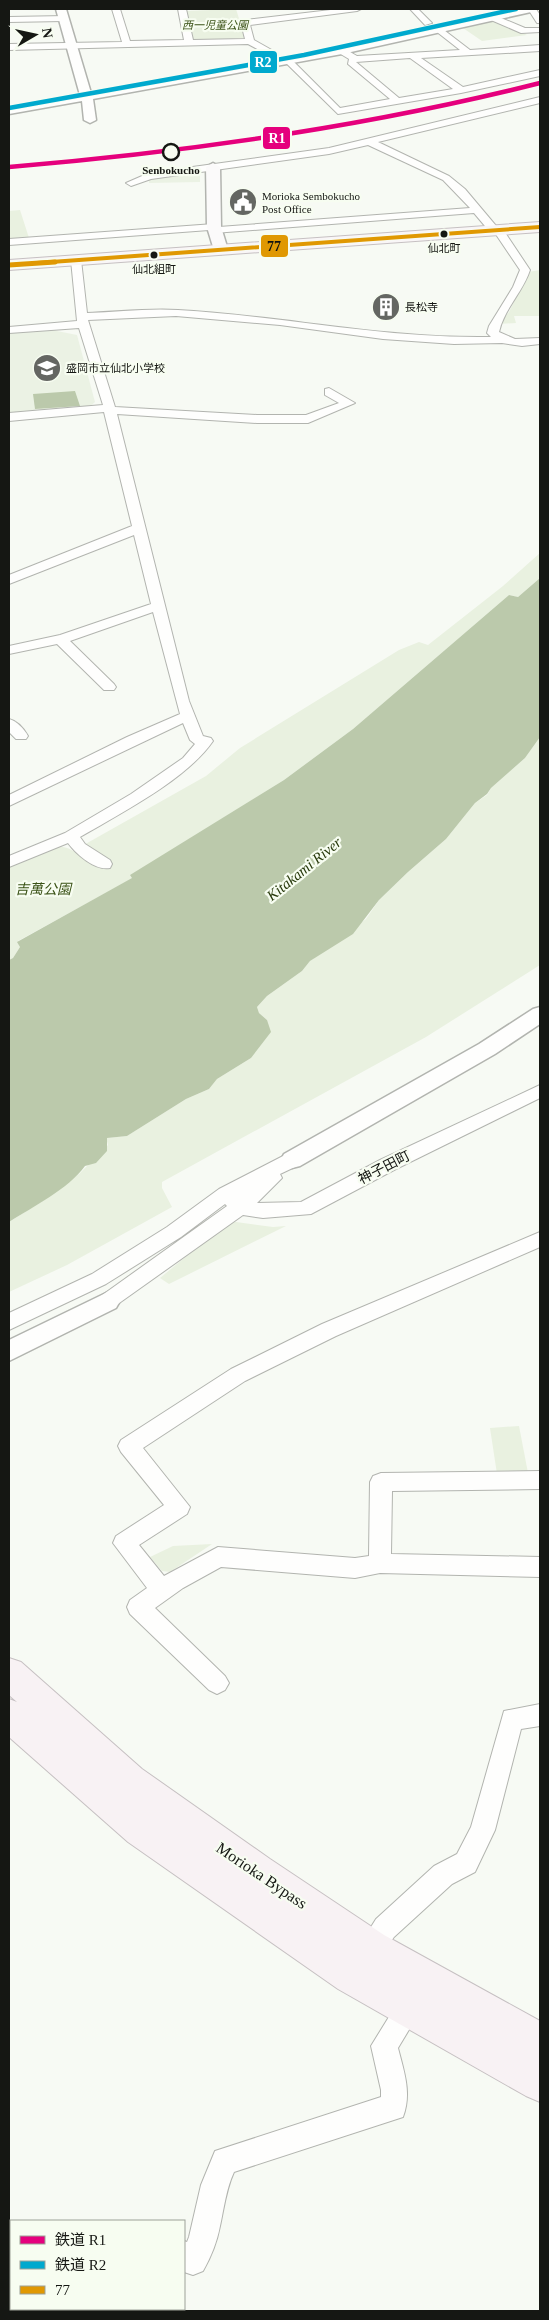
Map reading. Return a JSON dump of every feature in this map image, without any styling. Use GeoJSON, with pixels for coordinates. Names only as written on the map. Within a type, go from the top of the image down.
{"type":"FeatureCollection","features":[{"type":"Feature","properties":{"kind":"highway","name":"Morioka Bypass"},"geometry":{"type":"LineString","coordinates":[[9,1673],[129,1781],[257,1872],[371,1948],[540,2042]]}},
{"type":"Feature","properties":{"kind":"highway"},"geometry":{"type":"LineString","coordinates":[[9,1716],[141,1830],[352,1975],[540,2082]]}},
{"type":"Feature","properties":{"kind":"main road"},"geometry":{"type":"LineString","coordinates":[[213,167],[214,228],[221,250]]}},
{"type":"Feature","properties":{"kind":"main road"},"geometry":{"type":"LineString","coordinates":[[10,262],[76,260],[540,227]]}},
{"type":"Feature","properties":{"kind":"street"},"geometry":{"type":"LineString","coordinates":[[116,9],[127,45]]}},
{"type":"Feature","properties":{"kind":"street"},"geometry":{"type":"LineString","coordinates":[[182,9],[188,43]]}},
{"type":"Feature","properties":{"kind":"street"},"geometry":{"type":"LineString","coordinates":[[250,41],[244,20],[302,12],[357,9]]}},
{"type":"Feature","properties":{"kind":"street"},"geometry":{"type":"LineString","coordinates":[[414,9],[428,23]]}},
{"type":"Feature","properties":{"kind":"street"},"geometry":{"type":"LineString","coordinates":[[9,111],[487,11],[531,9],[540,20]]}},
{"type":"Feature","properties":{"kind":"street"},"geometry":{"type":"LineString","coordinates":[[9,100],[85,94],[342,51],[440,30],[487,11],[528,31],[540,48]]}},
{"type":"Feature","properties":{"kind":"street"},"geometry":{"type":"LineString","coordinates":[[9,20],[62,13],[85,94],[90,120]]}},
{"type":"Feature","properties":{"kind":"street"},"geometry":{"type":"LineString","coordinates":[[440,30],[468,52]]}},
{"type":"Feature","properties":{"kind":"street"},"geometry":{"type":"LineString","coordinates":[[528,31],[540,30]]}},
{"type":"Feature","properties":{"kind":"street"},"geometry":{"type":"LineString","coordinates":[[9,47],[250,41],[274,55]]}},
{"type":"Feature","properties":{"kind":"street"},"geometry":{"type":"LineString","coordinates":[[342,51],[355,59],[540,48]]}},
{"type":"Feature","properties":{"kind":"street"},"geometry":{"type":"LineString","coordinates":[[412,55],[461,90]]}},
{"type":"Feature","properties":{"kind":"street"},"geometry":{"type":"LineString","coordinates":[[355,59],[351,62],[396,101]]}},
{"type":"Feature","properties":{"kind":"street"},"geometry":{"type":"LineString","coordinates":[[288,61],[338,111],[461,90],[540,73]]}},
{"type":"Feature","properties":{"kind":"street"},"geometry":{"type":"LineString","coordinates":[[131,183],[149,176],[329,150],[370,142],[540,100]]}},
{"type":"Feature","properties":{"kind":"street"},"geometry":{"type":"LineString","coordinates":[[370,142],[446,178],[496,230],[525,270],[507,308],[494,324],[493,333],[500,340]]}},
{"type":"Feature","properties":{"kind":"street"},"geometry":{"type":"LineString","coordinates":[[9,242],[477,210]]}},
{"type":"Feature","properties":{"kind":"street"},"geometry":{"type":"LineString","coordinates":[[9,862],[71,836],[136,797],[188,761],[206,741],[197,740],[182,701],[109,409],[83,321],[76,260]]}},
{"type":"Feature","properties":{"kind":"street"},"geometry":{"type":"LineString","coordinates":[[9,330],[176,313],[280,322],[384,336],[454,341],[500,340],[523,344],[540,341]]}},
{"type":"Feature","properties":{"kind":"street"},"geometry":{"type":"LineString","coordinates":[[9,417],[109,409],[257,419],[308,419],[349,403],[330,392]]}},
{"type":"Feature","properties":{"kind":"street"},"geometry":{"type":"LineString","coordinates":[[9,580],[139,528]]}},
{"type":"Feature","properties":{"kind":"street"},"geometry":{"type":"LineString","coordinates":[[9,650],[61,640],[158,606]]}},
{"type":"Feature","properties":{"kind":"street"},"geometry":{"type":"LineString","coordinates":[[61,640],[109,687]]}},
{"type":"Feature","properties":{"kind":"street"},"geometry":{"type":"LineString","coordinates":[[9,801],[132,740],[188,716]]}},
{"type":"Feature","properties":{"kind":"street"},"geometry":{"type":"LineString","coordinates":[[9,722],[21,736]]}},
{"type":"Feature","properties":{"kind":"street"},"geometry":{"type":"LineString","coordinates":[[71,836],[79,847],[104,864]]}},
{"type":"Feature","properties":{"kind":"street"},"geometry":{"type":"LineString","coordinates":[[9,1351],[108,1301],[233,1200],[292,1160],[487,1049],[540,1014]]}},
{"type":"Feature","properties":{"kind":"street","name":"神子田町"},"geometry":{"type":"LineString","coordinates":[[233,1200],[263,1211],[304,1209],[387,1165],[540,1091]]}},
{"type":"Feature","properties":{"kind":"street"},"geometry":{"type":"LineString","coordinates":[[9,1322],[98,1279],[174,1232],[233,1200]]}},
{"type":"Feature","properties":{"kind":"street"},"geometry":{"type":"LineString","coordinates":[[162,1590],[124,1543],[179,1507],[129,1446],[238,1375],[329,1330],[540,1239]]}},
{"type":"Feature","properties":{"kind":"street"},"geometry":{"type":"LineString","coordinates":[[380,1563],[381,1482],[540,1480]]}},
{"type":"Feature","properties":{"kind":"street"},"geometry":{"type":"LineString","coordinates":[[217,1683],[138,1607],[162,1590],[218,1557],[354,1568],[380,1563],[540,1566]]}},
{"type":"Feature","properties":{"kind":"street"},"geometry":{"type":"LineString","coordinates":[[371,1948],[385,1928],[443,1874],[466,1863],[483,1830],[512,1718],[540,1715]]}},
{"type":"Feature","properties":{"kind":"street"},"geometry":{"type":"LineString","coordinates":[[185,2256],[193,2262],[202,2248],[216,2176],[225,2161],[393,2107],[395,2090],[384,2046],[409,2008]]}},
{"type":"Feature","properties":{"kind":"shaded area"},"geometry":{"type":"Polygon","coordinates":[[[200,170],[200,182],[149,183],[149,177],[200,170]]]}},
{"type":"Feature","properties":{"kind":"shaded area","name":"盛岡市立仙北小学校"},"geometry":{"type":"Polygon","coordinates":[[[52,330],[77,335],[95,402],[88,408],[9,415],[9,333],[52,330]]]}},
{"type":"Feature","properties":{"kind":"green space","name":"西一児童公園"},"geometry":{"type":"Polygon","coordinates":[[[236,9],[245,38],[192,40],[186,11],[236,9]]]}},
{"type":"Feature","properties":{"kind":"green space"},"geometry":{"type":"Polygon","coordinates":[[[498,21],[527,35],[482,41],[463,28],[498,21]]]}},
{"type":"Feature","properties":{"kind":"green space"},"geometry":{"type":"Polygon","coordinates":[[[20,210],[29,238],[9,239],[9,211],[20,210]]]}},
{"type":"Feature","properties":{"kind":"green space"},"geometry":{"type":"Polygon","coordinates":[[[540,270],[540,316],[514,316],[516,323],[498,324],[509,312],[528,272],[540,270]]]}},
{"type":"Feature","properties":{"kind":"green space","name":"吉萬公園"},"geometry":{"type":"Polygon","coordinates":[[[540,553],[540,578],[518,597],[509,595],[353,729],[284,780],[131,875],[133,878],[18,941],[20,947],[13,958],[9,960],[9,866],[50,848],[66,848],[73,851],[206,776],[240,748],[399,650],[419,642],[428,645],[503,586],[540,553]]]}},
{"type":"Feature","properties":{"kind":"green space"},"geometry":{"type":"Polygon","coordinates":[[[540,737],[540,965],[426,1037],[162,1182],[162,1188],[172,1207],[67,1265],[9,1292],[9,1222],[41,1202],[79,1174],[108,1145],[106,1138],[127,1136],[186,1099],[209,1089],[217,1079],[251,1058],[267,1020],[259,1013],[257,1007],[267,996],[302,971],[310,961],[366,919],[379,900],[446,839],[475,803],[487,795],[491,788],[525,758],[540,737]]]}},
{"type":"Feature","properties":{"kind":"green space"},"geometry":{"type":"Polygon","coordinates":[[[229,1221],[273,1227],[286,1226],[169,1284],[160,1278],[229,1221]]]}},
{"type":"Feature","properties":{"kind":"green space"},"geometry":{"type":"Polygon","coordinates":[[[519,1426],[528,1473],[497,1474],[490,1428],[519,1426]]]}},
{"type":"Feature","properties":{"kind":"green space"},"geometry":{"type":"Polygon","coordinates":[[[212,1544],[170,1572],[162,1571],[150,1557],[173,1546],[212,1544]]]}},
{"type":"Feature","properties":{"kind":"water"},"geometry":{"type":"Polygon","coordinates":[[[75,391],[80,406],[35,409],[33,394],[75,391]]]}},
{"type":"Feature","properties":{"kind":"water","name":"Kitakami River"},"geometry":{"type":"Polygon","coordinates":[[[540,578],[540,737],[525,758],[475,803],[446,839],[379,900],[353,934],[310,961],[302,971],[267,996],[257,1007],[259,1013],[267,1020],[271,1032],[251,1058],[217,1079],[209,1089],[186,1099],[127,1136],[107,1138],[107,1151],[96,1163],[85,1166],[78,1175],[60,1190],[9,1222],[9,960],[13,958],[20,947],[17,942],[132,878],[130,875],[284,780],[353,729],[509,595],[518,597],[540,578]]]}},
{"type":"Feature","properties":{"kind":"rail line","name":"R2"},"geometry":{"type":"LineString","coordinates":[[9,108],[304,55],[516,9]]}},
{"type":"Feature","properties":{"kind":"rail line","name":"R1"},"geometry":{"type":"LineString","coordinates":[[9,167],[143,155],[276,138],[409,114],[475,100],[540,83]]}},
{"type":"Feature","properties":{"kind":"transit line","name":"77"},"geometry":{"type":"LineString","coordinates":[[9,265],[540,227]]}},
{"type":"Feature","properties":{"kind":"place","name":"Senbokucho"},"geometry":{"type":"Point","coordinates":[171,152]}},
{"type":"Feature","properties":{"kind":"place","name":"Morioka Sembokucho Post Office"},"geometry":{"type":"Point","coordinates":[243,202]}},
{"type":"Feature","properties":{"kind":"place","name":"仙北町"},"geometry":{"type":"Point","coordinates":[444,234]}},
{"type":"Feature","properties":{"kind":"place","name":"仙北組町"},"geometry":{"type":"Point","coordinates":[154,255]}},
{"type":"Feature","properties":{"kind":"place","name":"長松寺"},"geometry":{"type":"Point","coordinates":[386,307]}},
{"type":"Feature","properties":{"kind":"place","name":"盛岡市立仙北小学校"},"geometry":{"type":"Point","coordinates":[47,368]}}]}
